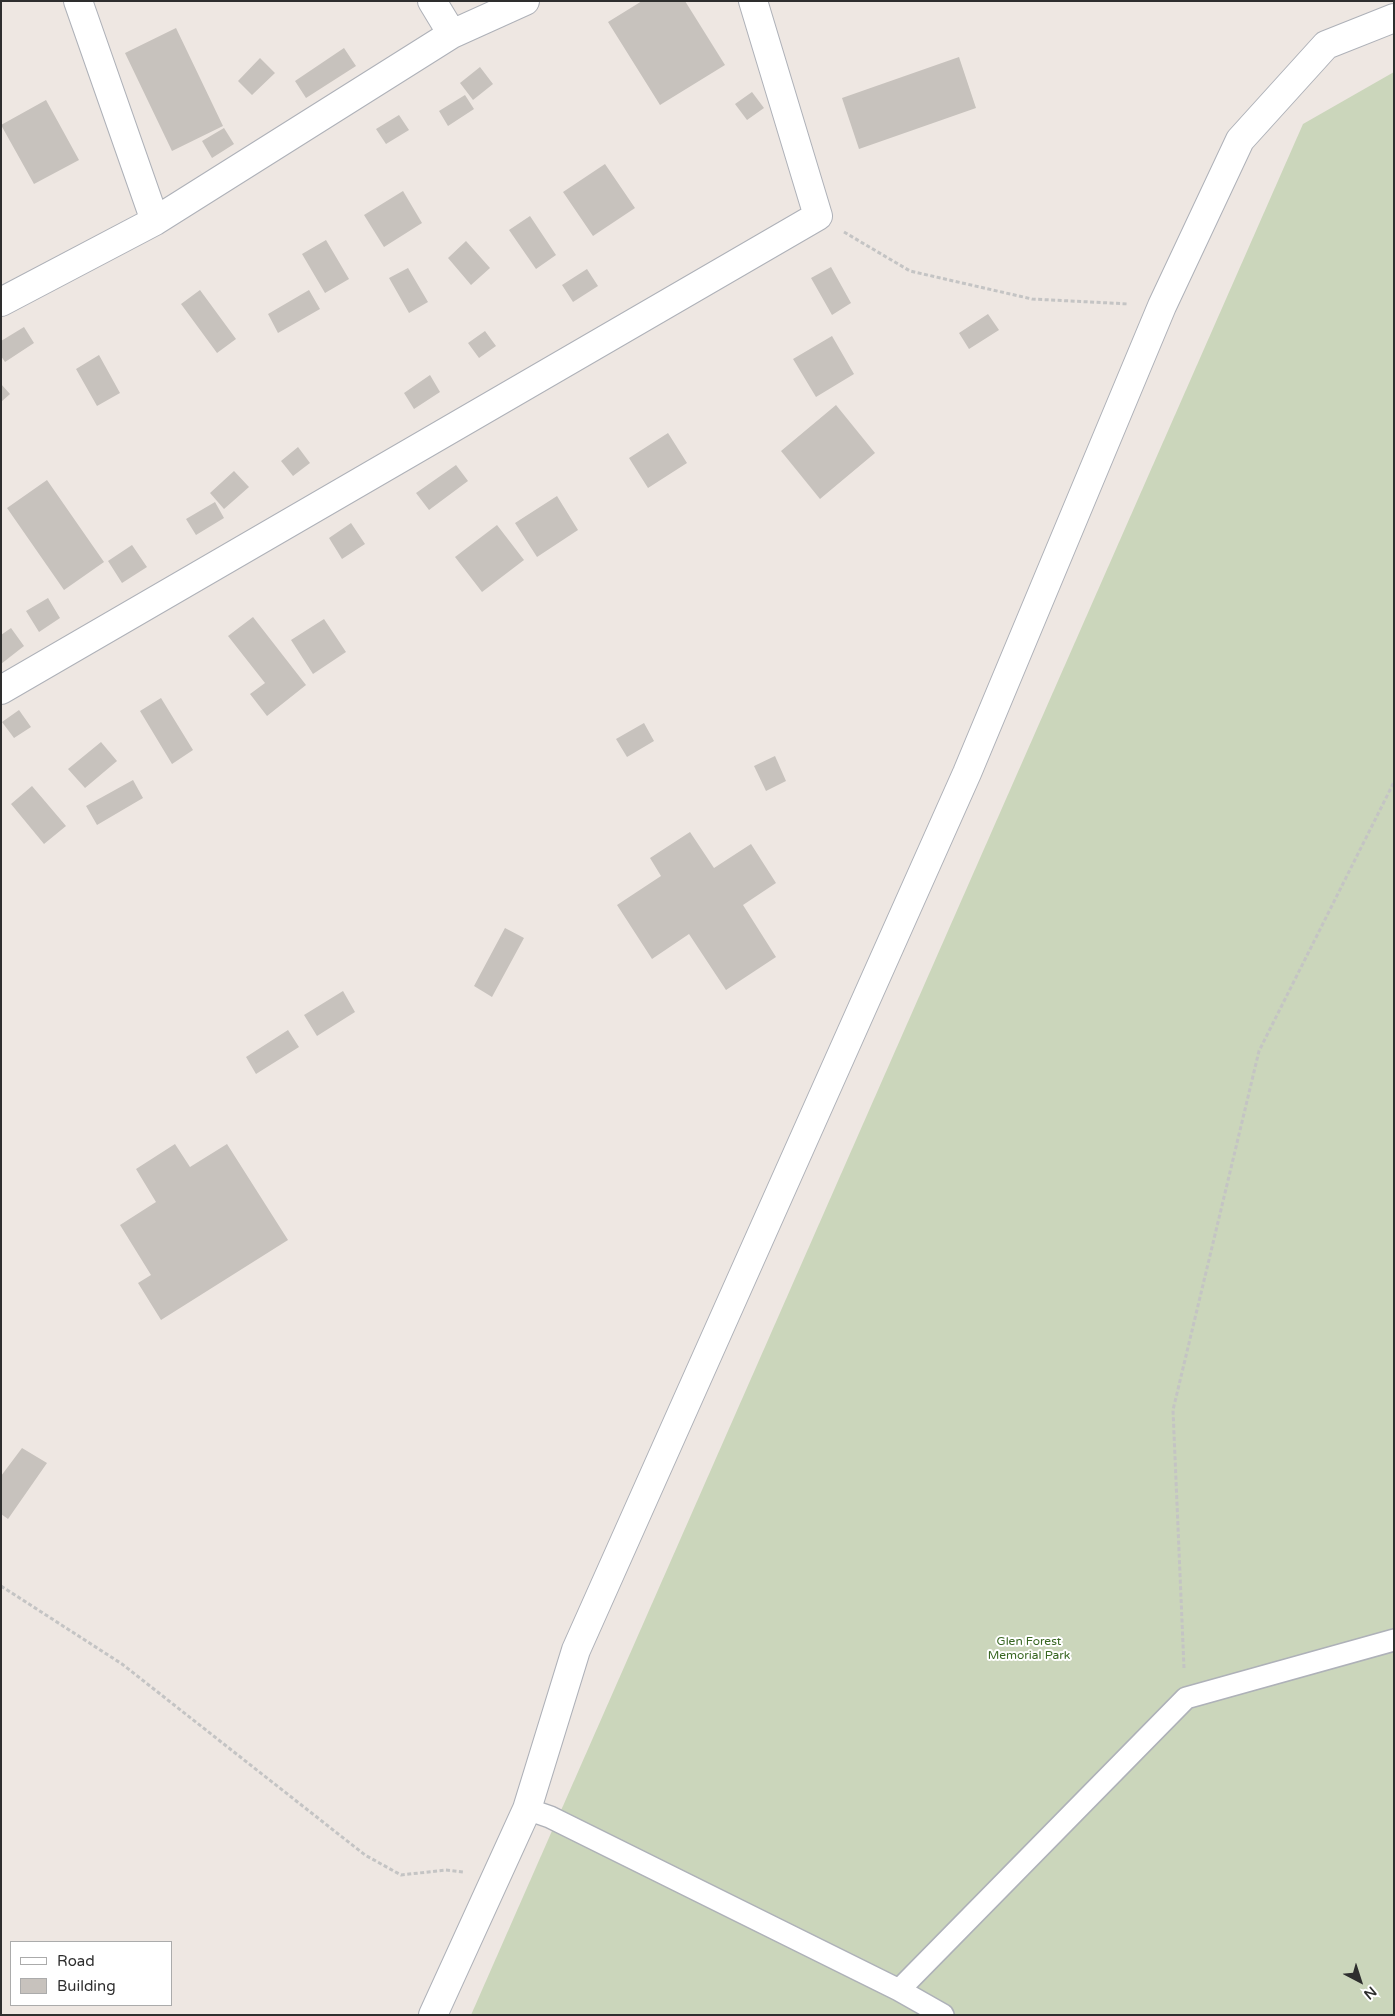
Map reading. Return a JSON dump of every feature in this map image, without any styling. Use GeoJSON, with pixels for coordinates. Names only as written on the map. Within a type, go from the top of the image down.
{"type":"FeatureCollection","features":[{"type":"Feature","properties":{"kind":"street"},"geometry":{"type":"LineString","coordinates":[[78,1],[155,221]]}},
{"type":"Feature","properties":{"kind":"street"},"geometry":{"type":"LineString","coordinates":[[432,1],[452,34]]}},
{"type":"Feature","properties":{"kind":"street"},"geometry":{"type":"LineString","coordinates":[[1,302],[155,221],[452,34],[525,1]]}},
{"type":"Feature","properties":{"kind":"street"},"geometry":{"type":"LineString","coordinates":[[1,690],[818,216],[753,1]]}},
{"type":"Feature","properties":{"kind":"street"},"geometry":{"type":"LineString","coordinates":[[433,2015],[526,1809],[576,1650],[967,773],[1162,306],[1240,140],[1326,45],[1394,18]]}},
{"type":"Feature","properties":{"kind":"lane"},"geometry":{"type":"LineString","coordinates":[[899,1990],[1186,1698],[1394,1640]]}},
{"type":"Feature","properties":{"kind":"lane"},"geometry":{"type":"LineString","coordinates":[[526,1809],[550,1817],[899,1990],[943,2015]]}},
{"type":"Feature","properties":{"kind":"path"},"geometry":{"type":"LineString","coordinates":[[818,216],[910,271],[1032,299],[1162,306]]}},
{"type":"Feature","properties":{"kind":"path"},"geometry":{"type":"LineString","coordinates":[[1186,1698],[1180,1605],[1173,1410],[1259,1051],[1394,782]]}},
{"type":"Feature","properties":{"kind":"path"},"geometry":{"type":"LineString","coordinates":[[1,1586],[122,1664],[365,1855],[401,1874],[446,1870],[496,1876]]}},
{"type":"Feature","properties":{"kind":"green space","name":"Glen Forest Memorial Park"},"geometry":{"type":"Polygon","coordinates":[[[1394,72],[1394,2015],[471,2015],[1303,124],[1394,72]]]}},
{"type":"Feature","properties":{"kind":"building"},"geometry":{"type":"Polygon","coordinates":[[[642,1],[685,1],[725,65],[660,105],[608,22],[642,1]]]}},
{"type":"Feature","properties":{"kind":"building"},"geometry":{"type":"Polygon","coordinates":[[[176,28],[223,126],[172,151],[125,53],[176,28]]]}},
{"type":"Feature","properties":{"kind":"building"},"geometry":{"type":"Polygon","coordinates":[[[344,48],[356,66],[306,98],[295,81],[344,48]]]}},
{"type":"Feature","properties":{"kind":"building"},"geometry":{"type":"Polygon","coordinates":[[[959,57],[976,108],[859,149],[842,98],[959,57]]]}},
{"type":"Feature","properties":{"kind":"building"},"geometry":{"type":"Polygon","coordinates":[[[260,58],[275,73],[252,95],[238,81],[260,58]]]}},
{"type":"Feature","properties":{"kind":"building"},"geometry":{"type":"Polygon","coordinates":[[[480,67],[493,84],[473,100],[460,83],[480,67]]]}},
{"type":"Feature","properties":{"kind":"building"},"geometry":{"type":"Polygon","coordinates":[[[752,92],[764,108],[747,120],[735,104],[752,92]]]}},
{"type":"Feature","properties":{"kind":"building"},"geometry":{"type":"Polygon","coordinates":[[[465,95],[474,109],[448,126],[439,111],[465,95]]]}},
{"type":"Feature","properties":{"kind":"building"},"geometry":{"type":"Polygon","coordinates":[[[46,100],[79,160],[34,184],[1,125],[46,100]]]}},
{"type":"Feature","properties":{"kind":"building"},"geometry":{"type":"Polygon","coordinates":[[[399,115],[409,130],[386,144],[376,129],[399,115]]]}},
{"type":"Feature","properties":{"kind":"building"},"geometry":{"type":"Polygon","coordinates":[[[224,128],[234,144],[212,158],[202,141],[224,128]]]}},
{"type":"Feature","properties":{"kind":"building"},"geometry":{"type":"Polygon","coordinates":[[[605,164],[635,208],[593,236],[563,192],[605,164]]]}},
{"type":"Feature","properties":{"kind":"building"},"geometry":{"type":"Polygon","coordinates":[[[403,191],[422,223],[384,247],[364,215],[403,191]]]}},
{"type":"Feature","properties":{"kind":"building"},"geometry":{"type":"Polygon","coordinates":[[[530,216],[556,255],[536,269],[509,230],[530,216]]]}},
{"type":"Feature","properties":{"kind":"building"},"geometry":{"type":"Polygon","coordinates":[[[326,240],[349,279],[325,293],[302,254],[326,240]]]}},
{"type":"Feature","properties":{"kind":"building"},"geometry":{"type":"Polygon","coordinates":[[[466,241],[490,268],[471,285],[448,258],[466,241]]]}},
{"type":"Feature","properties":{"kind":"building"},"geometry":{"type":"Polygon","coordinates":[[[831,267],[851,303],[832,315],[811,278],[831,267]]]}},
{"type":"Feature","properties":{"kind":"building"},"geometry":{"type":"Polygon","coordinates":[[[408,268],[428,302],[409,313],[389,278],[408,268]]]}},
{"type":"Feature","properties":{"kind":"building"},"geometry":{"type":"Polygon","coordinates":[[[587,269],[598,286],[573,302],[562,285],[587,269]]]}},
{"type":"Feature","properties":{"kind":"building"},"geometry":{"type":"Polygon","coordinates":[[[200,290],[236,339],[217,353],[181,304],[200,290]]]}},
{"type":"Feature","properties":{"kind":"building"},"geometry":{"type":"Polygon","coordinates":[[[309,290],[320,309],[278,333],[268,314],[309,290]]]}},
{"type":"Feature","properties":{"kind":"building"},"geometry":{"type":"Polygon","coordinates":[[[988,314],[999,330],[969,349],[959,333],[988,314]]]}},
{"type":"Feature","properties":{"kind":"building"},"geometry":{"type":"Polygon","coordinates":[[[24,327],[34,343],[5,362],[1,356],[1,341],[24,327]]]}},
{"type":"Feature","properties":{"kind":"building"},"geometry":{"type":"Polygon","coordinates":[[[485,331],[496,346],[479,358],[468,343],[485,331]]]}},
{"type":"Feature","properties":{"kind":"building"},"geometry":{"type":"Polygon","coordinates":[[[832,336],[854,374],[816,397],[793,359],[832,336]]]}},
{"type":"Feature","properties":{"kind":"building"},"geometry":{"type":"Polygon","coordinates":[[[99,355],[120,393],[97,406],[76,369],[99,355]]]}},
{"type":"Feature","properties":{"kind":"building"},"geometry":{"type":"Polygon","coordinates":[[[430,375],[440,392],[414,409],[404,393],[430,375]]]}},
{"type":"Feature","properties":{"kind":"building"},"geometry":{"type":"Polygon","coordinates":[[[1,384],[10,394],[1,402],[1,384]]]}},
{"type":"Feature","properties":{"kind":"building"},"geometry":{"type":"Polygon","coordinates":[[[836,405],[875,453],[820,499],[781,451],[836,405]]]}},
{"type":"Feature","properties":{"kind":"building"},"geometry":{"type":"Polygon","coordinates":[[[668,433],[687,463],[648,488],[629,458],[668,433]]]}},
{"type":"Feature","properties":{"kind":"building"},"geometry":{"type":"Polygon","coordinates":[[[298,447],[310,463],[293,476],[281,461],[298,447]]]}},
{"type":"Feature","properties":{"kind":"building"},"geometry":{"type":"Polygon","coordinates":[[[456,465],[468,481],[429,510],[416,493],[456,465]]]}},
{"type":"Feature","properties":{"kind":"building"},"geometry":{"type":"Polygon","coordinates":[[[234,471],[249,487],[224,509],[210,493],[234,471]]]}},
{"type":"Feature","properties":{"kind":"building"},"geometry":{"type":"Polygon","coordinates":[[[47,480],[104,562],[64,590],[7,508],[47,480]]]}},
{"type":"Feature","properties":{"kind":"building"},"geometry":{"type":"Polygon","coordinates":[[[557,496],[578,530],[537,557],[515,523],[557,496]]]}},
{"type":"Feature","properties":{"kind":"building"},"geometry":{"type":"Polygon","coordinates":[[[215,502],[224,518],[196,535],[186,519],[215,502]]]}},
{"type":"Feature","properties":{"kind":"building"},"geometry":{"type":"Polygon","coordinates":[[[351,523],[365,544],[342,559],[329,538],[351,523]]]}},
{"type":"Feature","properties":{"kind":"building"},"geometry":{"type":"Polygon","coordinates":[[[497,525],[524,560],[482,592],[455,557],[497,525]]]}},
{"type":"Feature","properties":{"kind":"building"},"geometry":{"type":"Polygon","coordinates":[[[132,545],[147,567],[122,583],[108,561],[132,545]]]}},
{"type":"Feature","properties":{"kind":"building"},"geometry":{"type":"Polygon","coordinates":[[[48,598],[60,618],[39,632],[26,611],[48,598]]]}},
{"type":"Feature","properties":{"kind":"building"},"geometry":{"type":"Polygon","coordinates":[[[253,617],[306,685],[267,716],[250,694],[265,683],[228,636],[253,617]]]}},
{"type":"Feature","properties":{"kind":"building"},"geometry":{"type":"Polygon","coordinates":[[[324,619],[346,652],[313,674],[291,640],[324,619]]]}},
{"type":"Feature","properties":{"kind":"building"},"geometry":{"type":"Polygon","coordinates":[[[11,628],[24,646],[1,664],[1,635],[11,628]]]}},
{"type":"Feature","properties":{"kind":"building"},"geometry":{"type":"Polygon","coordinates":[[[161,698],[193,750],[172,764],[140,711],[161,698]]]}},
{"type":"Feature","properties":{"kind":"building"},"geometry":{"type":"Polygon","coordinates":[[[19,710],[31,727],[14,738],[2,722],[19,710]]]}},
{"type":"Feature","properties":{"kind":"building"},"geometry":{"type":"Polygon","coordinates":[[[644,723],[654,741],[627,757],[616,739],[644,723]]]}},
{"type":"Feature","properties":{"kind":"building"},"geometry":{"type":"Polygon","coordinates":[[[101,742],[117,761],[85,788],[68,769],[101,742]]]}},
{"type":"Feature","properties":{"kind":"building"},"geometry":{"type":"Polygon","coordinates":[[[775,756],[786,781],[766,791],[754,766],[775,756]]]}},
{"type":"Feature","properties":{"kind":"building"},"geometry":{"type":"Polygon","coordinates":[[[133,780],[143,798],[97,825],[86,806],[133,780]]]}},
{"type":"Feature","properties":{"kind":"building"},"geometry":{"type":"Polygon","coordinates":[[[32,786],[66,826],[44,844],[11,804],[32,786]]]}},
{"type":"Feature","properties":{"kind":"building"},"geometry":{"type":"Polygon","coordinates":[[[690,832],[714,868],[751,844],[776,883],[743,905],[776,957],[726,990],[689,934],[652,959],[617,905],[661,876],[650,858],[690,832]]]}},
{"type":"Feature","properties":{"kind":"building"},"geometry":{"type":"Polygon","coordinates":[[[505,928],[524,938],[492,997],[474,986],[505,928]]]}},
{"type":"Feature","properties":{"kind":"building"},"geometry":{"type":"Polygon","coordinates":[[[343,991],[355,1012],[317,1036],[304,1015],[343,991]]]}},
{"type":"Feature","properties":{"kind":"building"},"geometry":{"type":"Polygon","coordinates":[[[288,1030],[299,1047],[256,1074],[246,1057],[288,1030]]]}},
{"type":"Feature","properties":{"kind":"building"},"geometry":{"type":"Polygon","coordinates":[[[175,1144],[190,1167],[227,1144],[288,1240],[161,1320],[138,1283],[151,1275],[120,1225],[156,1202],[136,1169],[175,1144]]]}},
{"type":"Feature","properties":{"kind":"building"},"geometry":{"type":"Polygon","coordinates":[[[22,1448],[47,1463],[8,1519],[1,1514],[1,1476],[22,1448]]]}}]}
